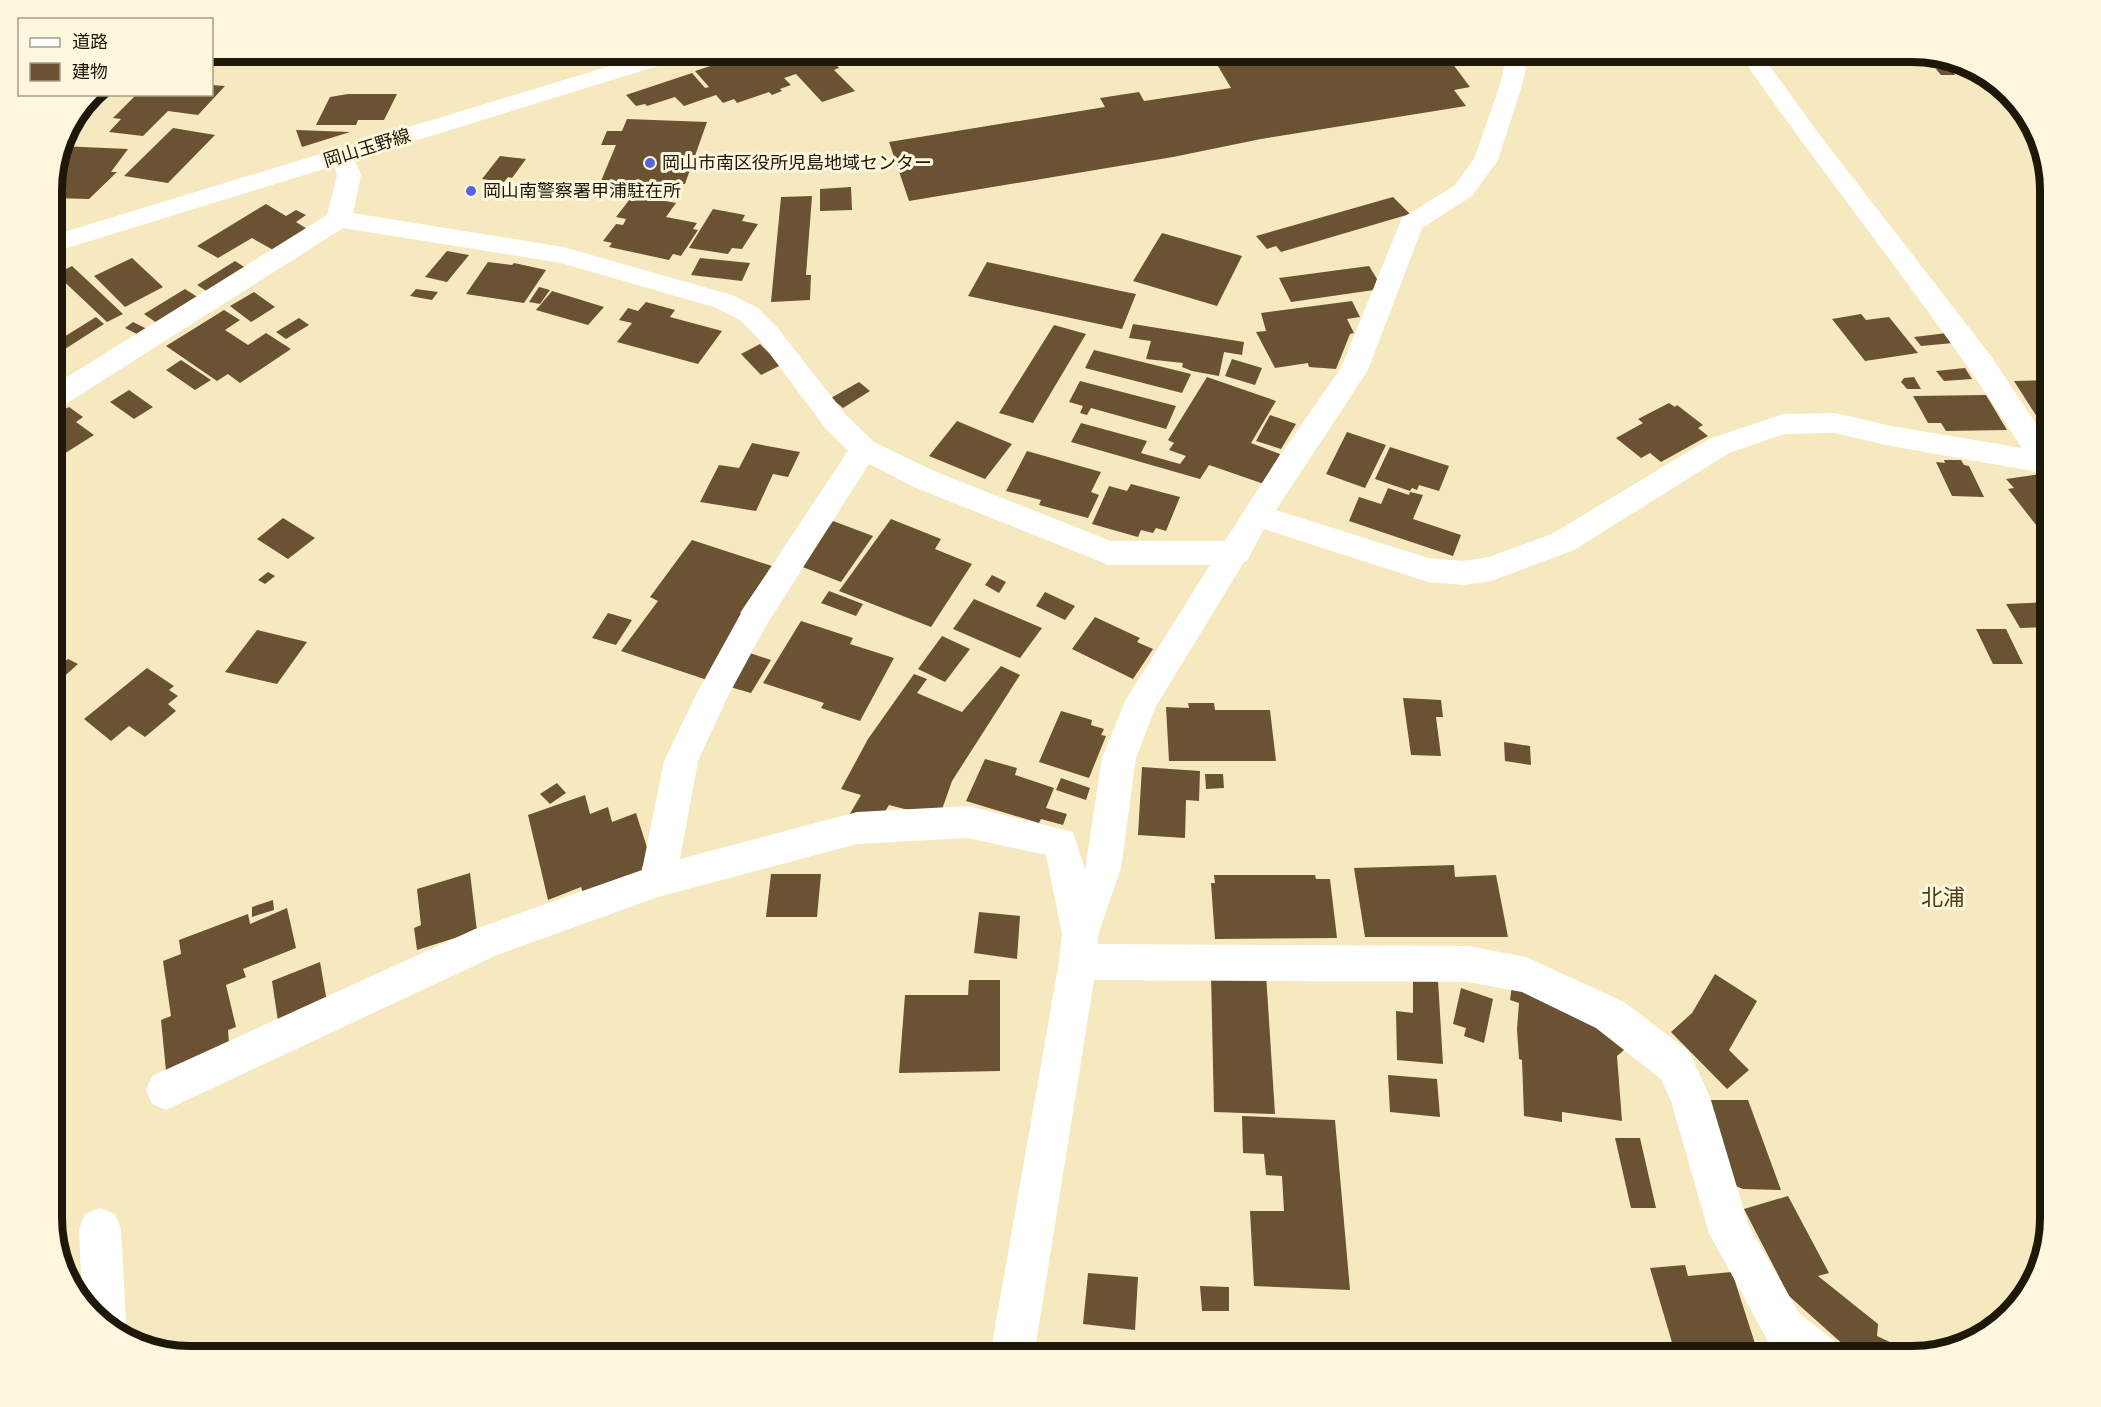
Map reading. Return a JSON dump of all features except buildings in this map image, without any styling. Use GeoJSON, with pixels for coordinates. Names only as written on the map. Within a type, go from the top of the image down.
{"type":"FeatureCollection","features":[{"type":"Feature","properties":{"kind":"street","name":"岡山玉野線"},"geometry":{"type":"LineString","coordinates":[[62,242],[646,62]]}},
{"type":"Feature","properties":{"kind":"street"},"geometry":{"type":"LineString","coordinates":[[1014,1346],[1079,949],[1103,868],[1119,758],[1141,701],[1236,553],[1284,472],[1354,370],[1377,314],[1397,253],[1411,224],[1463,191],[1486,160],[1512,82],[1516,62]]}},
{"type":"Feature","properties":{"kind":"street"},"geometry":{"type":"LineString","coordinates":[[1756,62],[1811,139],[1981,363],[2040,453]]}},
{"type":"Feature","properties":{"kind":"street"},"geometry":{"type":"LineString","coordinates":[[339,219],[349,175],[342,155]]}},
{"type":"Feature","properties":{"kind":"street"},"geometry":{"type":"LineString","coordinates":[[62,393],[339,219],[562,255],[723,301],[749,314],[767,332],[836,422],[864,449],[924,479],[1109,553],[1236,553]]}},
{"type":"Feature","properties":{"kind":"street"},"geometry":{"type":"LineString","coordinates":[[1258,516],[1428,570],[1463,573],[1491,569],[1563,542],[1719,446],[1783,424],[1835,423],[2040,463]]}},
{"type":"Feature","properties":{"kind":"street"},"geometry":{"type":"LineString","coordinates":[[658,880],[681,761],[713,693],[756,615],[864,449]]}},
{"type":"Feature","properties":{"kind":"street"},"geometry":{"type":"LineString","coordinates":[[166,1090],[488,941],[658,880],[857,828],[968,822],[1061,843],[1079,949]]}},
{"type":"Feature","properties":{"kind":"street"},"geometry":{"type":"LineString","coordinates":[[1079,949],[1468,964],[1526,975],[1610,1015],[1675,1065],[1690,1097],[1730,1233],[1786,1342]]}},
{"type":"Feature","properties":{"kind":"street"},"geometry":{"type":"LineString","coordinates":[[100,1229],[104,1313]]}},
{"type":"Feature","properties":{"kind":"place","name":"岡山市南区役所児島地域センター"},"geometry":{"type":"Point","coordinates":[650,163]}},
{"type":"Feature","properties":{"kind":"place","name":"岡山南警察署甲浦駐在所"},"geometry":{"type":"Point","coordinates":[471,191]}},
{"type":"Feature","properties":{"kind":"district","name":"北浦"},"geometry":{"type":"Point","coordinates":[1943,897]}}]}
